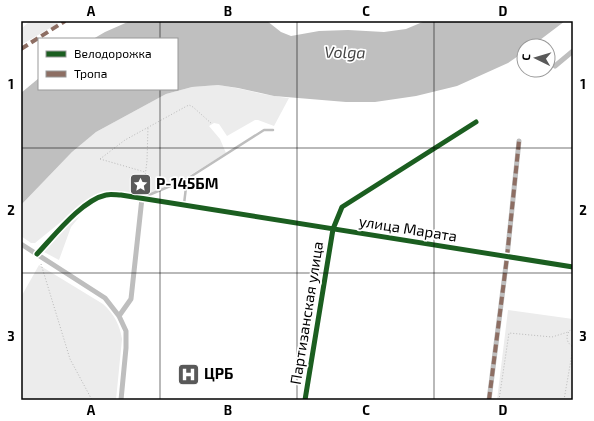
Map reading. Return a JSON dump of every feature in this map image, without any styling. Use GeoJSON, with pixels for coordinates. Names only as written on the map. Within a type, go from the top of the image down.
{"type":"FeatureCollection","features":[{"type":"Feature","properties":{"kind":"street"},"geometry":{"type":"LineString","coordinates":[[556,65],[573,51]]}},
{"type":"Feature","properties":{"kind":"street","name":"Партизанская улица"},"geometry":{"type":"LineString","coordinates":[[305,400],[333,229],[342,207],[476,122]]}},
{"type":"Feature","properties":{"kind":"street"},"geometry":{"type":"LineString","coordinates":[[489,400],[507,257],[519,141]]}},
{"type":"Feature","properties":{"kind":"street","name":"улица Марата"},"geometry":{"type":"LineString","coordinates":[[37,254],[72,216],[83,207],[106,195],[121,195],[507,257],[573,266]]}},
{"type":"Feature","properties":{"kind":"street"},"geometry":{"type":"LineString","coordinates":[[120,316],[131,299],[142,198]]}},
{"type":"Feature","properties":{"kind":"street"},"geometry":{"type":"LineString","coordinates":[[21,244],[105,298],[120,316],[126,331],[126,348],[121,400]]}},
{"type":"Feature","properties":{"kind":"lane"},"geometry":{"type":"LineString","coordinates":[[142,198],[187,179],[264,130],[273,130]]}},
{"type":"Feature","properties":{"kind":"lane"},"geometry":{"type":"LineString","coordinates":[[184,205],[187,179]]}},
{"type":"Feature","properties":{"kind":"path"},"geometry":{"type":"LineString","coordinates":[[146,172],[100,158],[125,140],[185,106],[189,105],[193,107],[212,124]]}},
{"type":"Feature","properties":{"kind":"path"},"geometry":{"type":"LineString","coordinates":[[142,198],[148,161],[148,126]]}},
{"type":"Feature","properties":{"kind":"path"},"geometry":{"type":"LineString","coordinates":[[37,254],[70,359],[92,400]]}},
{"type":"Feature","properties":{"kind":"path"},"geometry":{"type":"LineString","coordinates":[[499,400],[509,333],[552,337],[568,332],[573,328]]}},
{"type":"Feature","properties":{"kind":"path"},"geometry":{"type":"LineString","coordinates":[[564,400],[573,348],[568,343],[568,332]]}},
{"type":"Feature","properties":{"kind":"shaded area"},"geometry":{"type":"Polygon","coordinates":[[[30,21],[62,21],[21,45],[21,29],[30,21]]]}},
{"type":"Feature","properties":{"kind":"shaded area"},"geometry":{"type":"Polygon","coordinates":[[[218,85],[271,96],[289,98],[274,126],[255,120],[227,136],[219,124],[214,123],[209,126],[220,139],[226,153],[187,177],[146,195],[104,194],[89,199],[35,243],[31,243],[21,236],[21,205],[72,152],[96,132],[166,94],[192,87],[218,85]]]}},
{"type":"Feature","properties":{"kind":"shaded area"},"geometry":{"type":"Polygon","coordinates":[[[80,216],[71,227],[59,260],[44,252],[45,249],[67,226],[80,216]]]}},
{"type":"Feature","properties":{"kind":"shaded area"},"geometry":{"type":"Polygon","coordinates":[[[39,265],[103,304],[116,320],[122,339],[116,400],[21,400],[21,297],[39,265]]]}},
{"type":"Feature","properties":{"kind":"shaded area"},"geometry":{"type":"Polygon","coordinates":[[[508,310],[573,319],[573,400],[497,400],[508,310]]]}},
{"type":"Feature","properties":{"kind":"water","name":"Volga"},"geometry":{"type":"Polygon","coordinates":[[[130,21],[267,21],[281,32],[291,36],[319,31],[348,30],[384,32],[406,29],[425,21],[565,21],[543,38],[516,38],[516,58],[508,63],[457,86],[416,96],[375,102],[346,102],[274,96],[218,85],[192,87],[166,94],[96,132],[72,152],[21,205],[21,93],[38,79],[38,90],[178,90],[178,38],[95,38],[130,21]]]}},
{"type":"Feature","properties":{"kind":"marked path"},"geometry":{"type":"LineString","coordinates":[[38,38],[65,21]]}},
{"type":"Feature","properties":{"kind":"marked path"},"geometry":{"type":"LineString","coordinates":[[21,49],[38,38]]}},
{"type":"Feature","properties":{"kind":"marked path"},"geometry":{"type":"LineString","coordinates":[[489,400],[507,257],[519,141]]}},
{"type":"Feature","properties":{"kind":"cycle path"},"geometry":{"type":"LineString","coordinates":[[305,400],[333,229],[342,207],[476,122]]}},
{"type":"Feature","properties":{"kind":"cycle path"},"geometry":{"type":"LineString","coordinates":[[37,254],[60,229],[87,204],[106,195],[121,195],[573,267]]}},
{"type":"Feature","properties":{"kind":"place","name":"Р-145БМ"},"geometry":{"type":"Point","coordinates":[141,184]}},
{"type":"Feature","properties":{"kind":"place","name":"ЦРБ"},"geometry":{"type":"Point","coordinates":[188,374]}}]}
